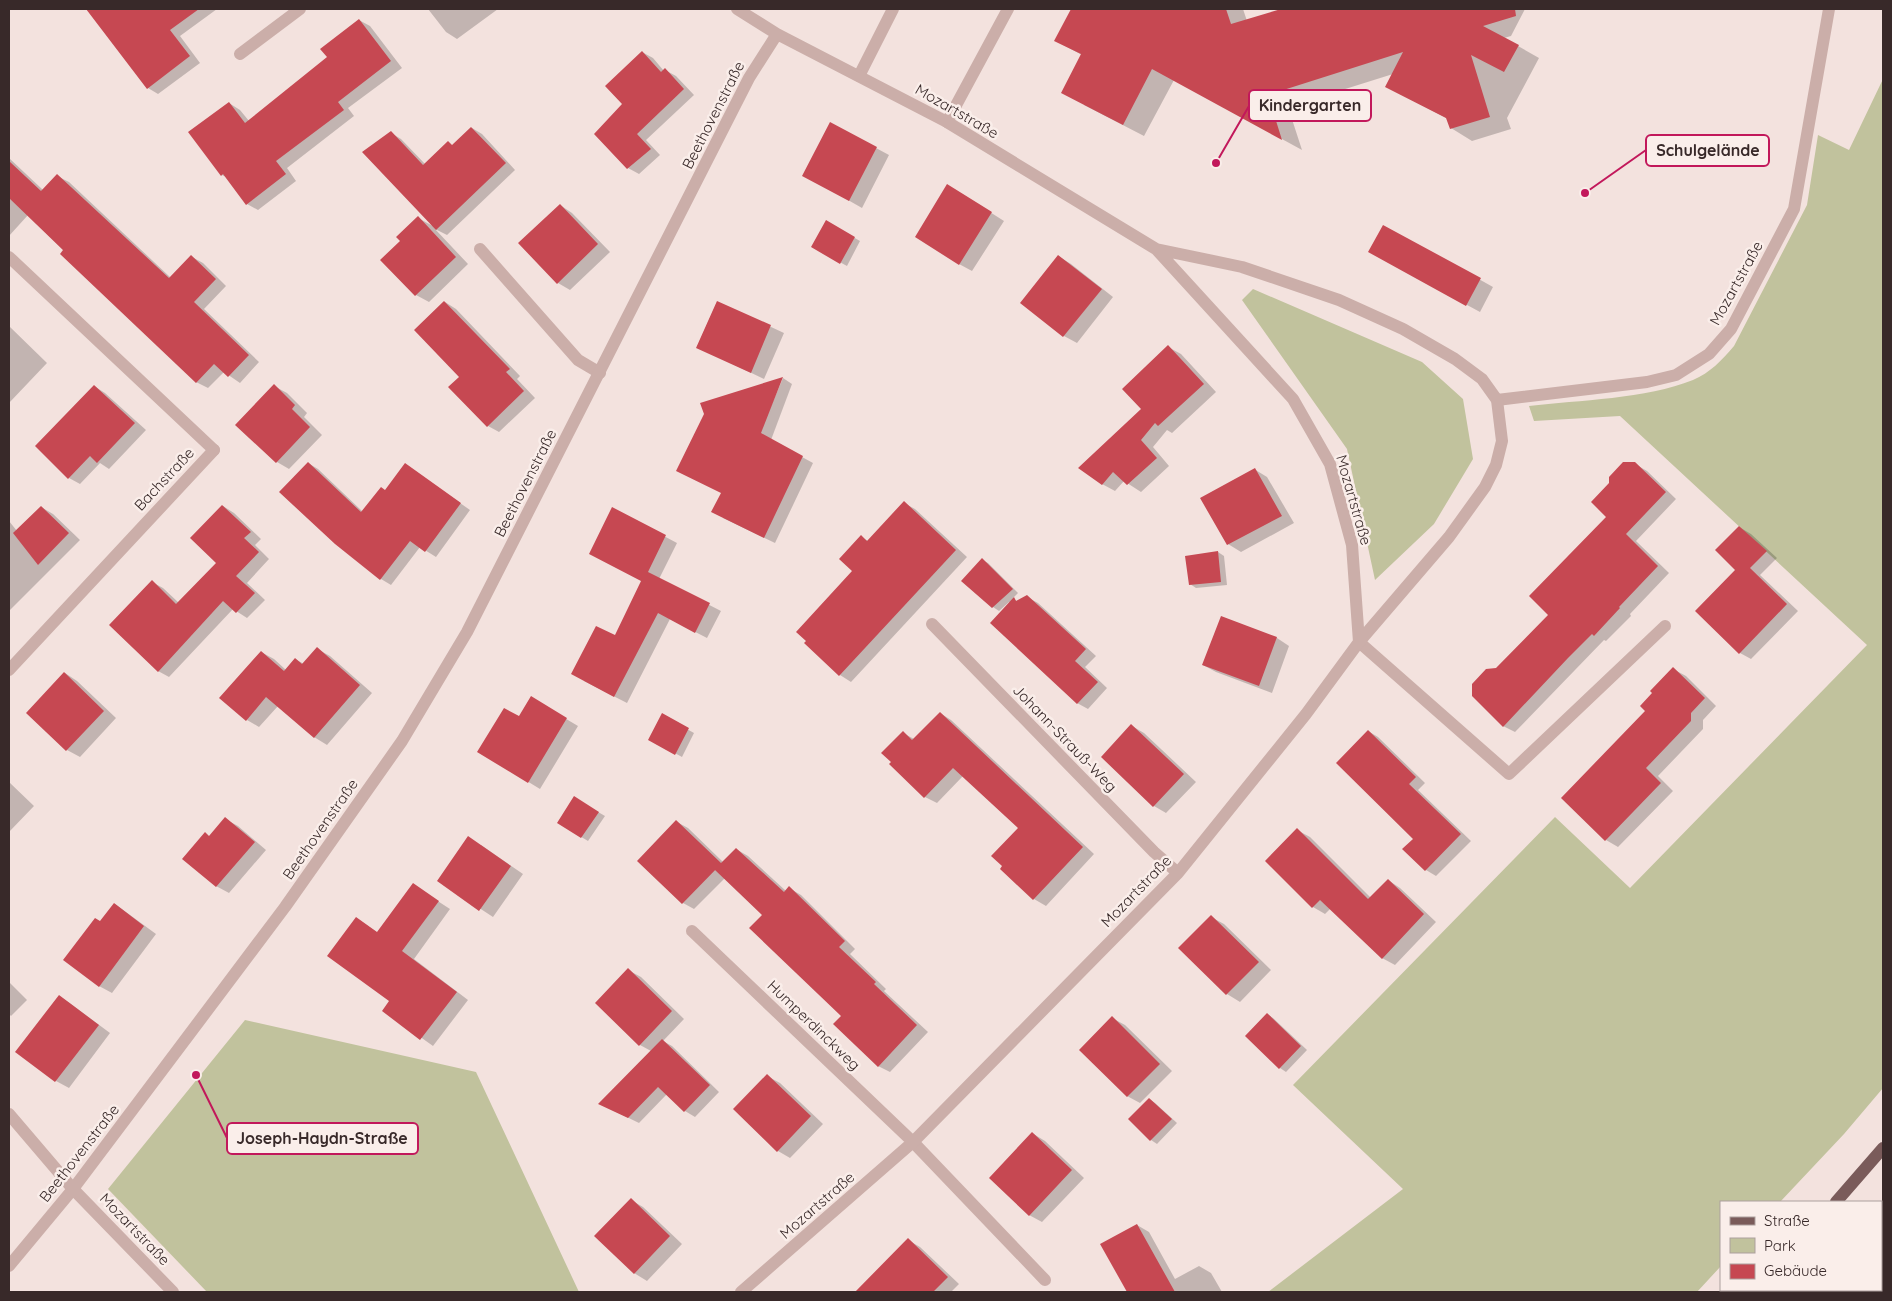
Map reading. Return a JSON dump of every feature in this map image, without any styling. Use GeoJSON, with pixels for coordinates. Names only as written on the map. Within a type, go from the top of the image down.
{"type":"FeatureCollection","features":[{"type":"Feature","properties":{"kind":"main road"},"geometry":{"type":"LineString","coordinates":[[1837,1201],[1883,1148]]}},
{"type":"Feature","properties":{"kind":"street"},"geometry":{"type":"LineString","coordinates":[[240,54],[300,9]]}},
{"type":"Feature","properties":{"kind":"street","name":"Mozartstraße"},"geometry":{"type":"LineString","coordinates":[[737,9],[777,34],[947,122],[1156,249],[1293,399],[1330,464],[1352,545],[1359,642]]}},
{"type":"Feature","properties":{"kind":"street"},"geometry":{"type":"LineString","coordinates":[[859,76],[893,9]]}},
{"type":"Feature","properties":{"kind":"street"},"geometry":{"type":"LineString","coordinates":[[947,122],[1008,9]]}},
{"type":"Feature","properties":{"kind":"street","name":"Mozartstraße"},"geometry":{"type":"LineString","coordinates":[[1497,400],[1647,382],[1676,375],[1710,354],[1731,329],[1794,209],[1830,9]]}},
{"type":"Feature","properties":{"kind":"street","name":"Beethovenstraße"},"geometry":{"type":"LineString","coordinates":[[9,1266],[73,1189],[285,907],[402,741],[467,632],[749,78],[777,34]]}},
{"type":"Feature","properties":{"kind":"street"},"geometry":{"type":"LineString","coordinates":[[480,249],[578,360],[600,373]]}},
{"type":"Feature","properties":{"kind":"street","name":"Mozartstraße"},"geometry":{"type":"LineString","coordinates":[[741,1292],[913,1142],[1178,873],[1306,714],[1359,642],[1449,537],[1485,487],[1496,465],[1502,441],[1497,400],[1482,379],[1456,359],[1403,329],[1339,300],[1242,267],[1156,249]]}},
{"type":"Feature","properties":{"kind":"street","name":"Bachstraße"},"geometry":{"type":"LineString","coordinates":[[9,258],[214,450],[9,670]]}},
{"type":"Feature","properties":{"kind":"street","name":"Johann-Strauß-Weg"},"geometry":{"type":"LineString","coordinates":[[932,624],[1154,852],[1178,873]]}},
{"type":"Feature","properties":{"kind":"street"},"geometry":{"type":"LineString","coordinates":[[1359,642],[1508,774],[1666,626]]}},
{"type":"Feature","properties":{"kind":"street","name":"Humperdinckweg"},"geometry":{"type":"LineString","coordinates":[[692,931],[913,1142]]}},
{"type":"Feature","properties":{"kind":"street","name":"Mozartstraße"},"geometry":{"type":"LineString","coordinates":[[9,1114],[73,1189],[173,1292]]}},
{"type":"Feature","properties":{"kind":"street"},"geometry":{"type":"LineString","coordinates":[[913,1142],[1045,1280]]}},
{"type":"Feature","properties":{"kind":"green space"},"geometry":{"type":"Polygon","coordinates":[[[1883,79],[1883,1088],[1844,1134],[1781,1201],[1720,1201],[1720,1267],[1697,1292],[1268,1292],[1403,1189],[1293,1085],[1555,817],[1630,888],[1867,645],[1620,416],[1534,421],[1529,406],[1612,398],[1655,391],[1693,380],[1715,366],[1734,346],[1807,205],[1818,135],[1849,150],[1883,79]]]}},
{"type":"Feature","properties":{"kind":"green space"},"geometry":{"type":"Polygon","coordinates":[[[1253,289],[1422,362],[1463,399],[1473,459],[1434,524],[1375,580],[1347,449],[1242,300],[1253,289]]]}},
{"type":"Feature","properties":{"kind":"green space"},"geometry":{"type":"Polygon","coordinates":[[[245,1020],[476,1072],[579,1292],[207,1292],[108,1189],[245,1020]]]}},
{"type":"Feature","properties":{"kind":"building"},"geometry":{"type":"Polygon","coordinates":[[[86,9],[199,9],[170,30],[190,56],[147,89],[86,9]]]}},
{"type":"Feature","properties":{"kind":"building"},"geometry":{"type":"Polygon","coordinates":[[[1071,9],[1226,9],[1231,24],[1281,9],[1515,9],[1516,16],[1483,26],[1519,45],[1504,72],[1471,55],[1490,117],[1450,129],[1446,118],[1385,87],[1403,52],[1268,95],[1282,140],[1152,69],[1123,125],[1061,93],[1081,54],[1054,41],[1071,9]]]}},
{"type":"Feature","properties":{"kind":"building"},"geometry":{"type":"Polygon","coordinates":[[[359,19],[391,61],[338,102],[344,110],[276,161],[286,174],[246,205],[223,174],[221,176],[188,132],[229,102],[245,123],[327,57],[320,49],[359,19]]]}},
{"type":"Feature","properties":{"kind":"building"},"geometry":{"type":"Polygon","coordinates":[[[642,51],[661,72],[665,68],[684,89],[637,134],[651,149],[627,169],[594,134],[622,104],[605,86],[642,51]]]}},
{"type":"Feature","properties":{"kind":"building"},"geometry":{"type":"Polygon","coordinates":[[[830,122],[877,147],[849,201],[802,176],[830,122]]]}},
{"type":"Feature","properties":{"kind":"building"},"geometry":{"type":"Polygon","coordinates":[[[471,127],[506,163],[436,230],[362,152],[391,131],[423,165],[448,141],[452,145],[471,127]]]}},
{"type":"Feature","properties":{"kind":"building"},"geometry":{"type":"Polygon","coordinates":[[[9,161],[41,191],[57,174],[169,278],[191,255],[216,279],[194,302],[249,355],[228,377],[214,364],[196,383],[60,254],[63,250],[9,198],[9,161]]]}},
{"type":"Feature","properties":{"kind":"building"},"geometry":{"type":"Polygon","coordinates":[[[947,184],[992,212],[959,265],[915,237],[947,184]]]}},
{"type":"Feature","properties":{"kind":"building"},"geometry":{"type":"Polygon","coordinates":[[[560,204],[598,244],[557,284],[518,243],[560,204]]]}},
{"type":"Feature","properties":{"kind":"building"},"geometry":{"type":"Polygon","coordinates":[[[418,216],[456,257],[415,296],[380,260],[400,241],[396,237],[418,216]]]}},
{"type":"Feature","properties":{"kind":"building"},"geometry":{"type":"Polygon","coordinates":[[[826,220],[855,237],[840,264],[811,247],[826,220]]]}},
{"type":"Feature","properties":{"kind":"building"},"geometry":{"type":"Polygon","coordinates":[[[1383,225],[1481,278],[1466,306],[1368,252],[1383,225]]]}},
{"type":"Feature","properties":{"kind":"building"},"geometry":{"type":"Polygon","coordinates":[[[1058,255],[1102,289],[1063,337],[1020,303],[1058,255]]]}},
{"type":"Feature","properties":{"kind":"building"},"geometry":{"type":"Polygon","coordinates":[[[444,301],[510,369],[506,372],[524,391],[487,427],[448,387],[459,377],[414,330],[444,301]]]}},
{"type":"Feature","properties":{"kind":"building"},"geometry":{"type":"Polygon","coordinates":[[[717,301],[771,325],[751,373],[696,348],[717,301]]]}},
{"type":"Feature","properties":{"kind":"building"},"geometry":{"type":"Polygon","coordinates":[[[1168,345],[1204,384],[1158,426],[1155,423],[1141,440],[1157,458],[1127,485],[1113,472],[1102,485],[1078,468],[1141,409],[1122,389],[1168,345]]]}},
{"type":"Feature","properties":{"kind":"building"},"geometry":{"type":"Polygon","coordinates":[[[783,377],[761,433],[803,456],[764,538],[711,512],[721,493],[676,471],[704,414],[700,403],[783,377]]]}},
{"type":"Feature","properties":{"kind":"building"},"geometry":{"type":"Polygon","coordinates":[[[274,384],[295,405],[292,409],[310,427],[276,463],[235,425],[274,384]]]}},
{"type":"Feature","properties":{"kind":"building"},"geometry":{"type":"Polygon","coordinates":[[[94,385],[135,423],[97,463],[90,456],[68,479],[35,446],[94,385]]]}},
{"type":"Feature","properties":{"kind":"building"},"geometry":{"type":"Polygon","coordinates":[[[308,462],[361,512],[381,487],[385,490],[405,463],[461,503],[425,552],[410,541],[380,580],[335,544],[279,492],[308,462]]]}},
{"type":"Feature","properties":{"kind":"building"},"geometry":{"type":"Polygon","coordinates":[[[1623,462],[1635,462],[1666,492],[1626,534],[1658,566],[1594,636],[1592,634],[1503,727],[1472,696],[1472,684],[1486,669],[1496,668],[1548,615],[1529,596],[1606,517],[1591,502],[1609,483],[1609,477],[1623,462]]]}},
{"type":"Feature","properties":{"kind":"building"},"geometry":{"type":"Polygon","coordinates":[[[1255,468],[1282,516],[1227,545],[1200,498],[1255,468]]]}},
{"type":"Feature","properties":{"kind":"building"},"geometry":{"type":"Polygon","coordinates":[[[904,501],[956,550],[839,676],[804,643],[806,641],[796,632],[852,571],[839,559],[861,535],[867,541],[904,501]]]}},
{"type":"Feature","properties":{"kind":"building"},"geometry":{"type":"Polygon","coordinates":[[[222,505],[251,532],[244,538],[259,552],[236,576],[255,593],[236,613],[223,601],[158,672],[109,625],[152,580],[176,604],[216,563],[190,538],[222,505]]]}},
{"type":"Feature","properties":{"kind":"building"},"geometry":{"type":"Polygon","coordinates":[[[41,506],[69,533],[38,565],[13,533],[41,506]]]}},
{"type":"Feature","properties":{"kind":"building"},"geometry":{"type":"Polygon","coordinates":[[[612,507],[666,535],[648,572],[710,603],[695,633],[658,613],[614,697],[571,674],[596,626],[615,635],[641,581],[589,554],[612,507]]]}},
{"type":"Feature","properties":{"kind":"building"},"geometry":{"type":"Polygon","coordinates":[[[1739,526],[1767,551],[1750,568],[1787,604],[1739,654],[1695,611],[1735,570],[1715,550],[1739,526]]]}},
{"type":"Feature","properties":{"kind":"building"},"geometry":{"type":"Polygon","coordinates":[[[1218,551],[1221,582],[1189,585],[1185,556],[1218,551]]]}},
{"type":"Feature","properties":{"kind":"building"},"geometry":{"type":"Polygon","coordinates":[[[982,558],[1013,589],[992,608],[961,581],[982,558]]]}},
{"type":"Feature","properties":{"kind":"building"},"geometry":{"type":"Polygon","coordinates":[[[1027,595],[1086,649],[1075,661],[1098,682],[1077,704],[990,623],[1014,597],[1016,601],[1027,595]]]}},
{"type":"Feature","properties":{"kind":"building"},"geometry":{"type":"Polygon","coordinates":[[[1221,616],[1277,637],[1259,686],[1202,665],[1221,616]]]}},
{"type":"Feature","properties":{"kind":"building"},"geometry":{"type":"Polygon","coordinates":[[[317,647],[360,685],[314,738],[266,697],[246,721],[219,698],[261,651],[284,671],[295,658],[302,664],[317,647]]]}},
{"type":"Feature","properties":{"kind":"building"},"geometry":{"type":"Polygon","coordinates":[[[1673,667],[1705,698],[1691,713],[1691,721],[1646,768],[1661,783],[1605,841],[1561,798],[1645,711],[1640,706],[1652,693],[1650,691],[1673,667]]]}},
{"type":"Feature","properties":{"kind":"building"},"geometry":{"type":"Polygon","coordinates":[[[64,672],[104,711],[66,751],[26,713],[64,672]]]}},
{"type":"Feature","properties":{"kind":"building"},"geometry":{"type":"Polygon","coordinates":[[[531,696],[567,718],[528,783],[477,752],[504,708],[519,716],[531,696]]]}},
{"type":"Feature","properties":{"kind":"building"},"geometry":{"type":"Polygon","coordinates":[[[940,712],[1083,847],[1033,900],[1000,869],[1002,866],[991,856],[1018,828],[953,768],[924,798],[889,764],[891,762],[881,753],[903,731],[912,740],[940,712]]]}},
{"type":"Feature","properties":{"kind":"building"},"geometry":{"type":"Polygon","coordinates":[[[662,713],[689,728],[675,755],[648,740],[662,713]]]}},
{"type":"Feature","properties":{"kind":"building"},"geometry":{"type":"Polygon","coordinates":[[[1131,724],[1184,774],[1153,807],[1101,757],[1131,724]]]}},
{"type":"Feature","properties":{"kind":"building"},"geometry":{"type":"Polygon","coordinates":[[[1368,730],[1416,777],[1409,784],[1461,834],[1425,871],[1402,849],[1413,839],[1336,763],[1368,730]]]}},
{"type":"Feature","properties":{"kind":"building"},"geometry":{"type":"Polygon","coordinates":[[[574,796],[599,812],[581,838],[557,823],[574,796]]]}},
{"type":"Feature","properties":{"kind":"building"},"geometry":{"type":"Polygon","coordinates":[[[225,817],[255,842],[216,887],[182,859],[205,832],[209,836],[225,817]]]}},
{"type":"Feature","properties":{"kind":"building"},"geometry":{"type":"Polygon","coordinates":[[[676,820],[721,863],[736,848],[784,892],[789,886],[845,941],[839,947],[917,1025],[878,1067],[833,1024],[841,1016],[749,928],[762,915],[715,870],[682,904],[637,861],[676,820]]]}},
{"type":"Feature","properties":{"kind":"building"},"geometry":{"type":"Polygon","coordinates":[[[1297,828],[1368,899],[1388,879],[1424,914],[1382,959],[1320,900],[1312,908],[1265,861],[1297,828]]]}},
{"type":"Feature","properties":{"kind":"building"},"geometry":{"type":"Polygon","coordinates":[[[468,836],[511,866],[479,911],[437,881],[468,836]]]}},
{"type":"Feature","properties":{"kind":"building"},"geometry":{"type":"Polygon","coordinates":[[[413,883],[439,901],[402,951],[457,992],[420,1040],[382,1011],[389,1001],[327,956],[356,917],[377,932],[413,883]]]}},
{"type":"Feature","properties":{"kind":"building"},"geometry":{"type":"Polygon","coordinates":[[[114,903],[144,926],[99,987],[63,960],[95,918],[100,921],[114,903]]]}},
{"type":"Feature","properties":{"kind":"building"},"geometry":{"type":"Polygon","coordinates":[[[1211,915],[1259,962],[1226,995],[1178,948],[1211,915]]]}},
{"type":"Feature","properties":{"kind":"building"},"geometry":{"type":"Polygon","coordinates":[[[628,968],[672,1011],[639,1046],[595,1003],[628,968]]]}},
{"type":"Feature","properties":{"kind":"building"},"geometry":{"type":"Polygon","coordinates":[[[59,995],[99,1025],[55,1082],[15,1052],[59,995]]]}},
{"type":"Feature","properties":{"kind":"building"},"geometry":{"type":"Polygon","coordinates":[[[1267,1013],[1301,1046],[1279,1069],[1245,1036],[1267,1013]]]}},
{"type":"Feature","properties":{"kind":"building"},"geometry":{"type":"Polygon","coordinates":[[[1112,1016],[1160,1064],[1127,1097],[1079,1050],[1112,1016]]]}},
{"type":"Feature","properties":{"kind":"building"},"geometry":{"type":"Polygon","coordinates":[[[662,1039],[710,1085],[684,1112],[658,1087],[628,1118],[598,1104],[662,1039]]]}},
{"type":"Feature","properties":{"kind":"building"},"geometry":{"type":"Polygon","coordinates":[[[767,1074],[811,1116],[777,1152],[733,1109],[767,1074]]]}},
{"type":"Feature","properties":{"kind":"building"},"geometry":{"type":"Polygon","coordinates":[[[1149,1098],[1172,1119],[1150,1141],[1128,1119],[1149,1098]]]}},
{"type":"Feature","properties":{"kind":"building"},"geometry":{"type":"Polygon","coordinates":[[[1032,1132],[1072,1170],[1029,1216],[989,1178],[1032,1132]]]}},
{"type":"Feature","properties":{"kind":"building"},"geometry":{"type":"Polygon","coordinates":[[[631,1198],[670,1236],[634,1274],[594,1236],[631,1198]]]}},
{"type":"Feature","properties":{"kind":"building"},"geometry":{"type":"Polygon","coordinates":[[[1137,1224],[1175,1292],[1127,1292],[1100,1244],[1137,1224]]]}},
{"type":"Feature","properties":{"kind":"building"},"geometry":{"type":"Polygon","coordinates":[[[908,1238],[948,1277],[933,1292],[855,1292],[908,1238]]]}},
{"type":"Feature","properties":{"kind":"place","name":"Kindergarten"},"geometry":{"type":"Point","coordinates":[1216,163]}},
{"type":"Feature","properties":{"kind":"place","name":"Schulgelände"},"geometry":{"type":"Point","coordinates":[1585,193]}},
{"type":"Feature","properties":{"kind":"place","name":"Joseph-Haydn-Straße"},"geometry":{"type":"Point","coordinates":[196,1075]}}]}
